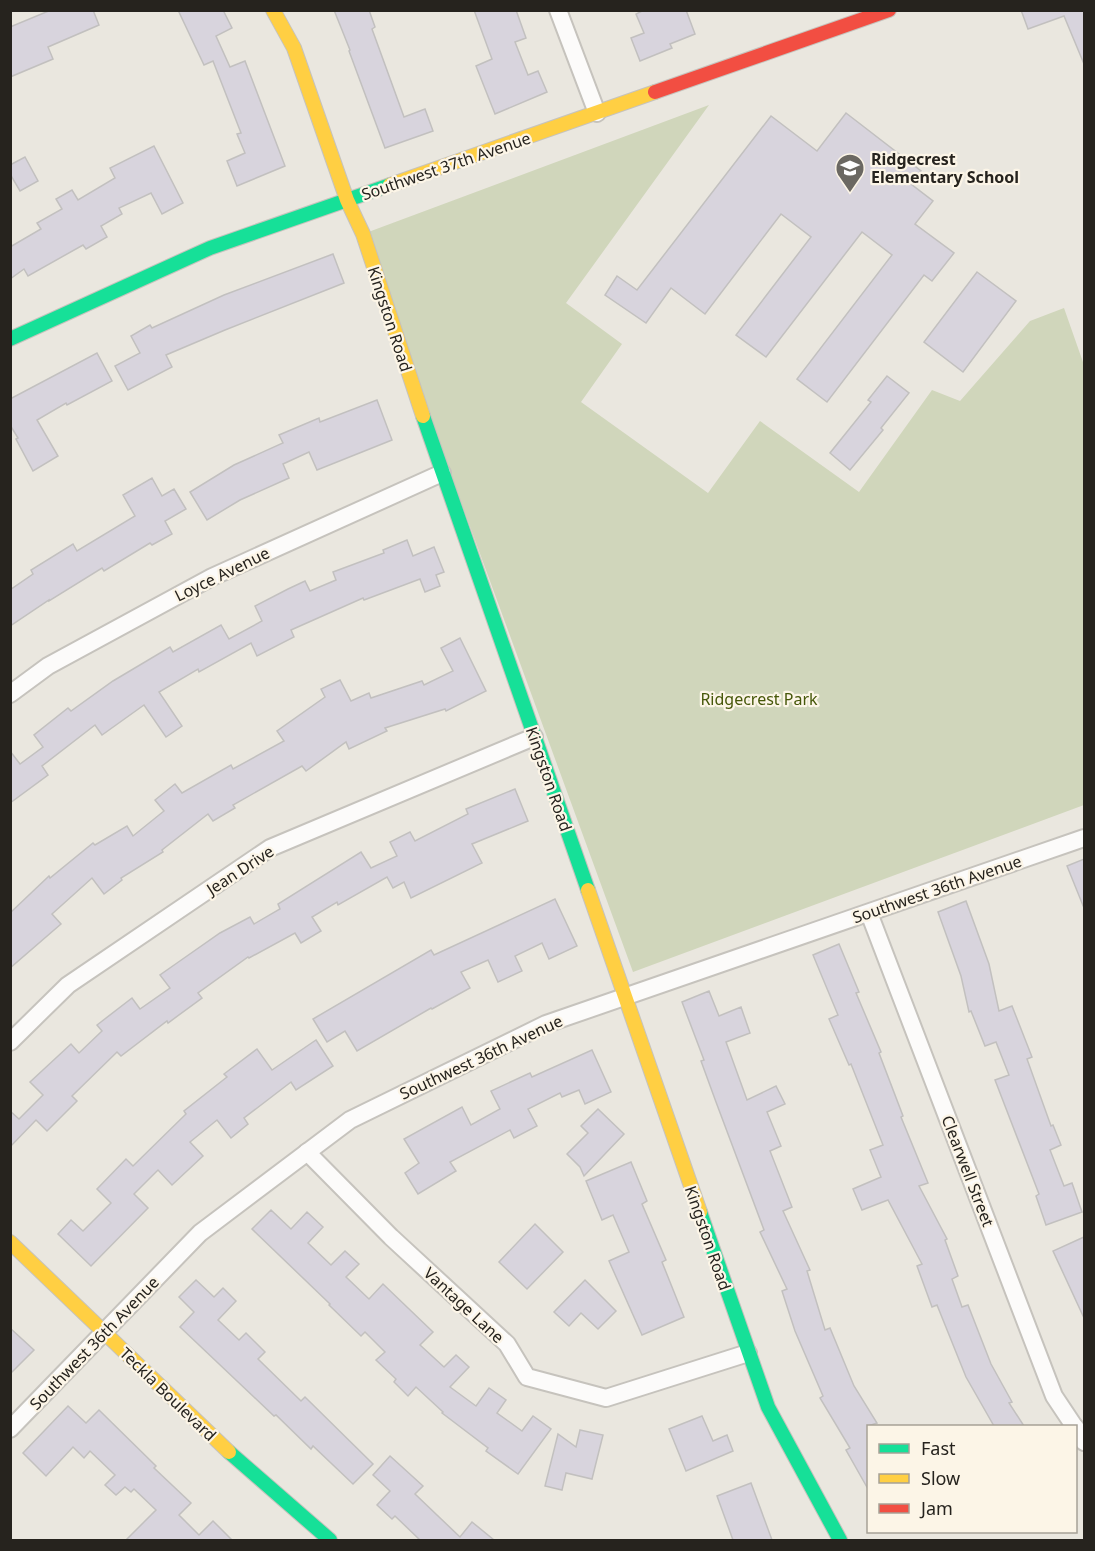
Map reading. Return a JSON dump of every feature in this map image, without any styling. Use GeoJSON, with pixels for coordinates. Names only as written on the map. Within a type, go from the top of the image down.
{"type":"FeatureCollection","features":[{"type":"Feature","properties":{"kind":"street","name":"Kingston Road"},"geometry":{"type":"LineString","coordinates":[[273,10],[294,48],[347,200],[363,234],[442,473],[768,1407],[840,1540]]}},
{"type":"Feature","properties":{"kind":"street"},"geometry":{"type":"LineString","coordinates":[[558,10],[597,113]]}},
{"type":"Feature","properties":{"kind":"street","name":"Southwest 37th Avenue"},"geometry":{"type":"LineString","coordinates":[[10,339],[210,248],[597,113],[850,17],[889,10]]}},
{"type":"Feature","properties":{"kind":"street","name":"Loyce Avenue"},"geometry":{"type":"LineString","coordinates":[[10,694],[48,666],[212,577],[442,473]]}},
{"type":"Feature","properties":{"kind":"street","name":"Jean Drive"},"geometry":{"type":"LineString","coordinates":[[10,1042],[68,985],[270,848],[534,737]]}},
{"type":"Feature","properties":{"kind":"street","name":"Southwest 36th Avenue"},"geometry":{"type":"LineString","coordinates":[[10,1429],[200,1233],[350,1120],[546,1024],[1084,838]]}},
{"type":"Feature","properties":{"kind":"street","name":"Clearwell Street"},"geometry":{"type":"LineString","coordinates":[[869,912],[1054,1396],[1074,1425]]}},
{"type":"Feature","properties":{"kind":"street","name":"Vantage Lane"},"geometry":{"type":"LineString","coordinates":[[307,1152],[390,1237],[507,1344],[526,1377],[606,1398],[748,1353]]}},
{"type":"Feature","properties":{"kind":"street","name":"Teckla Boulevard"},"geometry":{"type":"LineString","coordinates":[[10,1242],[204,1429],[286,1504],[330,1540]]}},
{"type":"Feature","properties":{"kind":"green space","name":"Ridgecrest Park"},"geometry":{"type":"Polygon","coordinates":[[[709,105],[566,303],[622,344],[581,402],[708,493],[760,421],[859,492],[932,390],[960,401],[1030,321],[1064,308],[1084,365],[1084,805],[633,972],[363,234],[709,105]]]}},
{"type":"Feature","properties":{"kind":"building"},"geometry":{"type":"Polygon","coordinates":[[[51,10],[93,10],[99,25],[48,47],[53,59],[10,77],[10,27],[51,10]]]}},
{"type":"Feature","properties":{"kind":"building"},"geometry":{"type":"Polygon","coordinates":[[[178,10],[223,10],[232,28],[216,36],[230,67],[245,61],[285,166],[237,186],[227,161],[245,153],[237,134],[241,133],[213,61],[204,65],[178,10]]]}},
{"type":"Feature","properties":{"kind":"building"},"geometry":{"type":"Polygon","coordinates":[[[334,10],[369,10],[375,27],[372,29],[404,117],[425,109],[433,131],[385,148],[334,10]]]}},
{"type":"Feature","properties":{"kind":"building"},"geometry":{"type":"Polygon","coordinates":[[[474,10],[516,10],[526,38],[515,42],[528,75],[538,71],[547,92],[495,114],[476,66],[492,59],[474,10]]]}},
{"type":"Feature","properties":{"kind":"building"},"geometry":{"type":"Polygon","coordinates":[[[644,10],[686,10],[695,34],[670,44],[672,48],[640,61],[631,38],[644,33],[636,14],[644,10]]]}},
{"type":"Feature","properties":{"kind":"building"},"geometry":{"type":"Polygon","coordinates":[[[1021,10],[1084,10],[1084,64],[1064,16],[1028,29],[1021,10]]]}},
{"type":"Feature","properties":{"kind":"building"},"geometry":{"type":"Polygon","coordinates":[[[846,113],[921,171],[911,184],[933,201],[915,224],[954,253],[932,281],[924,275],[827,402],[797,379],[892,255],[862,232],[766,357],[736,335],[811,237],[781,214],[705,314],[671,288],[646,323],[605,295],[617,276],[637,290],[771,116],[817,151],[846,113]]]}},
{"type":"Feature","properties":{"kind":"building"},"geometry":{"type":"Polygon","coordinates":[[[154,146],[183,203],[162,214],[151,193],[119,208],[122,214],[101,226],[107,237],[86,249],[83,245],[28,276],[24,269],[10,279],[10,247],[41,229],[37,223],[62,209],[56,199],[72,190],[78,200],[115,178],[110,168],[154,146]]]}},
{"type":"Feature","properties":{"kind":"building"},"geometry":{"type":"Polygon","coordinates":[[[25,157],[38,181],[20,191],[10,174],[10,165],[25,157]]]}},
{"type":"Feature","properties":{"kind":"building"},"geometry":{"type":"Polygon","coordinates":[[[333,254],[344,283],[166,355],[172,367],[128,390],[115,366],[140,353],[131,336],[150,325],[152,328],[224,295],[333,254]]]}},
{"type":"Feature","properties":{"kind":"building"},"geometry":{"type":"Polygon","coordinates":[[[977,272],[1016,301],[963,372],[924,342],[977,272]]]}},
{"type":"Feature","properties":{"kind":"building"},"geometry":{"type":"Polygon","coordinates":[[[97,353],[112,381],[37,420],[58,456],[33,471],[10,425],[10,399],[97,353]]]}},
{"type":"Feature","properties":{"kind":"building"},"geometry":{"type":"Polygon","coordinates":[[[887,376],[909,393],[881,428],[883,430],[850,470],[830,453],[871,402],[868,400],[887,376]]]}},
{"type":"Feature","properties":{"kind":"building"},"geometry":{"type":"Polygon","coordinates":[[[377,400],[392,440],[317,470],[309,452],[283,464],[289,478],[240,500],[207,520],[190,492],[234,465],[283,443],[279,435],[319,418],[320,422],[377,400]]]}},
{"type":"Feature","properties":{"kind":"building"},"geometry":{"type":"Polygon","coordinates":[[[152,478],[162,496],[174,489],[186,509],[165,521],[172,534],[152,545],[150,543],[104,571],[102,568],[10,626],[10,590],[33,574],[31,570],[73,544],[77,551],[135,516],[123,495],[152,478]]]}},
{"type":"Feature","properties":{"kind":"building"},"geometry":{"type":"Polygon","coordinates":[[[407,540],[413,556],[434,547],[444,572],[436,575],[440,586],[425,592],[420,579],[364,600],[363,598],[291,630],[294,637],[257,656],[251,643],[199,672],[198,669],[159,692],[182,726],[166,737],[144,705],[102,735],[95,725],[42,766],[48,775],[10,803],[10,751],[20,764],[43,747],[34,735],[68,708],[71,711],[113,681],[170,647],[173,652],[221,625],[229,639],[262,621],[255,606],[305,581],[310,591],[336,580],[333,572],[384,553],[383,550],[407,540]]]}},
{"type":"Feature","properties":{"kind":"building"},"geometry":{"type":"Polygon","coordinates":[[[460,638],[486,691],[446,711],[445,709],[385,728],[387,731],[349,749],[346,742],[306,771],[302,766],[233,805],[235,808],[213,821],[208,814],[162,850],[163,852],[121,878],[122,880],[104,894],[92,878],[52,914],[61,924],[10,968],[10,913],[49,876],[50,878],[93,843],[95,845],[127,826],[133,836],[164,811],[155,800],[175,784],[182,793],[231,765],[233,769],[284,741],[277,731],[325,697],[321,689],[340,680],[351,701],[369,693],[371,698],[422,681],[424,685],[453,671],[441,648],[460,638]]]}},
{"type":"Feature","properties":{"kind":"building"},"geometry":{"type":"Polygon","coordinates":[[[515,789],[528,821],[472,844],[482,863],[411,898],[404,882],[393,888],[387,877],[312,917],[321,931],[301,943],[295,933],[248,957],[198,993],[202,998],[168,1023],[167,1021],[121,1056],[117,1052],[72,1096],[77,1101],[47,1131],[36,1120],[10,1147],[10,1111],[19,1119],[43,1095],[30,1082],[71,1044],[79,1053],[102,1031],[97,1025],[132,998],[140,1009],[170,988],[160,975],[220,933],[250,917],[254,924],[280,909],[278,904],[361,852],[371,868],[397,856],[390,842],[410,832],[415,841],[468,814],[466,809],[515,789]]]}},
{"type":"Feature","properties":{"kind":"building"},"geometry":{"type":"Polygon","coordinates":[[[1084,859],[1084,908],[1067,866],[1084,859]]]}},
{"type":"Feature","properties":{"kind":"building"},"geometry":{"type":"Polygon","coordinates":[[[555,899],[577,946],[549,959],[542,943],[515,956],[522,971],[498,982],[488,960],[461,972],[470,988],[357,1051],[345,1031],[327,1042],[313,1019],[431,950],[434,955],[555,899]]]}},
{"type":"Feature","properties":{"kind":"building"},"geometry":{"type":"Polygon","coordinates":[[[966,901],[989,964],[999,1011],[1012,1006],[1032,1057],[1027,1059],[1051,1126],[1053,1125],[1061,1145],[1050,1150],[1064,1186],[1072,1183],[1082,1212],[1046,1225],[1036,1196],[1039,1194],[995,1080],[1009,1075],[996,1042],[985,1046],[971,1011],[969,1012],[961,976],[938,912],[966,901]]]}},
{"type":"Feature","properties":{"kind":"building"},"geometry":{"type":"Polygon","coordinates":[[[839,944],[859,992],[856,993],[881,1052],[879,1053],[903,1116],[901,1117],[928,1183],[919,1186],[947,1239],[945,1240],[958,1276],[952,1279],[962,1307],[968,1305],[991,1364],[1012,1402],[1009,1403],[1023,1425],[993,1425],[966,1377],[937,1305],[932,1307],[917,1266],[922,1264],[888,1200],[862,1210],[853,1189],[881,1177],[870,1150],[883,1145],[851,1064],[849,1065],[829,1019],[838,1015],[813,955],[839,944]]]}},
{"type":"Feature","properties":{"kind":"building"},"geometry":{"type":"Polygon","coordinates":[[[709,991],[719,1016],[741,1007],[750,1033],[726,1042],[747,1100],[776,1086],[785,1104],[767,1112],[781,1146],[770,1151],[792,1207],[783,1211],[810,1270],[807,1271],[825,1330],[830,1328],[854,1386],[877,1423],[867,1425],[867,1487],[846,1450],[850,1448],[820,1398],[823,1396],[795,1331],[782,1291],[787,1289],[760,1232],[764,1230],[701,1061],[704,1060],[682,1002],[709,991]]]}},
{"type":"Feature","properties":{"kind":"building"},"geometry":{"type":"Polygon","coordinates":[[[316,1040],[333,1066],[296,1090],[291,1082],[244,1118],[248,1124],[231,1138],[217,1120],[190,1142],[203,1156],[172,1185],[158,1170],[134,1194],[148,1208],[91,1266],[58,1234],[71,1220],[83,1231],[111,1203],[97,1189],[126,1159],[133,1166],[186,1114],[184,1111],[227,1077],[224,1074],[257,1049],[272,1070],[316,1040]]]}},
{"type":"Feature","properties":{"kind":"building"},"geometry":{"type":"Polygon","coordinates":[[[592,1050],[611,1092],[585,1104],[579,1090],[562,1097],[560,1093],[528,1109],[537,1126],[514,1138],[510,1130],[450,1162],[456,1171],[418,1194],[405,1173],[419,1163],[404,1139],[462,1107],[471,1125],[500,1109],[491,1091],[530,1073],[532,1077],[592,1050]]]}},
{"type":"Feature","properties":{"kind":"building"},"geometry":{"type":"Polygon","coordinates":[[[598,1109],[624,1134],[584,1176],[580,1167],[567,1154],[588,1133],[581,1126],[598,1109]]]}},
{"type":"Feature","properties":{"kind":"building"},"geometry":{"type":"Polygon","coordinates":[[[631,1162],[647,1201],[642,1204],[666,1260],[662,1262],[684,1317],[642,1335],[609,1261],[629,1252],[613,1215],[602,1220],[586,1181],[631,1162]]]}},
{"type":"Feature","properties":{"kind":"building"},"geometry":{"type":"Polygon","coordinates":[[[271,1210],[291,1229],[307,1212],[323,1227],[308,1243],[331,1265],[345,1251],[359,1264],[346,1277],[369,1299],[383,1284],[433,1332],[420,1345],[444,1367],[456,1355],[469,1367],[450,1387],[476,1406],[489,1388],[506,1400],[497,1413],[522,1431],[533,1416],[551,1429],[518,1474],[486,1451],[488,1448],[442,1413],[416,1387],[408,1396],[394,1382],[396,1379],[376,1360],[385,1352],[365,1332],[361,1336],[252,1229],[271,1210]]]}},
{"type":"Feature","properties":{"kind":"building"},"geometry":{"type":"Polygon","coordinates":[[[535,1224],[563,1252],[527,1289],[499,1262],[535,1224]]]}},
{"type":"Feature","properties":{"kind":"building"},"geometry":{"type":"Polygon","coordinates":[[[1084,1237],[1084,1318],[1053,1251],[1084,1237]]]}},
{"type":"Feature","properties":{"kind":"building"},"geometry":{"type":"Polygon","coordinates":[[[196,1280],[214,1297],[223,1288],[236,1301],[218,1320],[239,1340],[246,1333],[265,1352],[258,1359],[301,1401],[305,1397],[373,1464],[353,1484],[313,1446],[311,1449],[276,1415],[274,1416],[180,1327],[194,1312],[179,1297],[196,1280]]]}},
{"type":"Feature","properties":{"kind":"building"},"geometry":{"type":"Polygon","coordinates":[[[585,1280],[616,1311],[598,1329],[581,1313],[569,1326],[554,1312],[585,1280]]]}},
{"type":"Feature","properties":{"kind":"building"},"geometry":{"type":"Polygon","coordinates":[[[10,1328],[34,1350],[10,1374],[10,1328]]]}},
{"type":"Feature","properties":{"kind":"building"},"geometry":{"type":"Polygon","coordinates":[[[68,1406],[86,1423],[99,1410],[156,1466],[154,1468],[191,1503],[179,1515],[199,1535],[213,1521],[232,1540],[126,1540],[156,1510],[134,1489],[131,1492],[125,1487],[116,1495],[105,1485],[115,1475],[90,1451],[84,1458],[73,1447],[46,1476],[23,1453],[68,1406]]]}},
{"type":"Feature","properties":{"kind":"building"},"geometry":{"type":"Polygon","coordinates":[[[702,1416],[713,1441],[727,1435],[733,1451],[686,1471],[669,1429],[702,1416]]]}},
{"type":"Feature","properties":{"kind":"building"},"geometry":{"type":"Polygon","coordinates":[[[580,1430],[603,1435],[592,1479],[566,1473],[562,1490],[545,1486],[558,1434],[576,1447],[580,1430]]]}},
{"type":"Feature","properties":{"kind":"building"},"geometry":{"type":"Polygon","coordinates":[[[390,1456],[423,1486],[415,1494],[460,1537],[472,1522],[494,1540],[420,1540],[395,1516],[392,1519],[377,1505],[390,1491],[373,1475],[390,1456]]]}},
{"type":"Feature","properties":{"kind":"building"},"geometry":{"type":"Polygon","coordinates":[[[751,1483],[772,1540],[733,1540],[717,1496],[751,1483]]]}},
{"type":"Feature","properties":{"kind":"traffic: fast"},"geometry":{"type":"LineString","coordinates":[[10,339],[210,248],[390,185]]}},
{"type":"Feature","properties":{"kind":"traffic: fast"},"geometry":{"type":"LineString","coordinates":[[423,416],[588,890]]}},
{"type":"Feature","properties":{"kind":"traffic: fast"},"geometry":{"type":"LineString","coordinates":[[700,1212],[768,1407],[840,1540]]}},
{"type":"Feature","properties":{"kind":"traffic: fast"},"geometry":{"type":"LineString","coordinates":[[229,1452],[330,1540]]}},
{"type":"Feature","properties":{"kind":"traffic: slow"},"geometry":{"type":"LineString","coordinates":[[273,10],[294,48],[347,200],[363,234],[423,416]]}},
{"type":"Feature","properties":{"kind":"traffic: slow"},"geometry":{"type":"LineString","coordinates":[[390,185],[655,92]]}},
{"type":"Feature","properties":{"kind":"traffic: slow"},"geometry":{"type":"LineString","coordinates":[[588,890],[700,1212]]}},
{"type":"Feature","properties":{"kind":"traffic: slow"},"geometry":{"type":"LineString","coordinates":[[10,1242],[229,1452]]}},
{"type":"Feature","properties":{"kind":"traffic: jam"},"geometry":{"type":"LineString","coordinates":[[655,92],[889,10]]}},
{"type":"Feature","properties":{"kind":"place","name":"Ridgecrest Elementary School"},"geometry":{"type":"Point","coordinates":[850,194]}}]}
